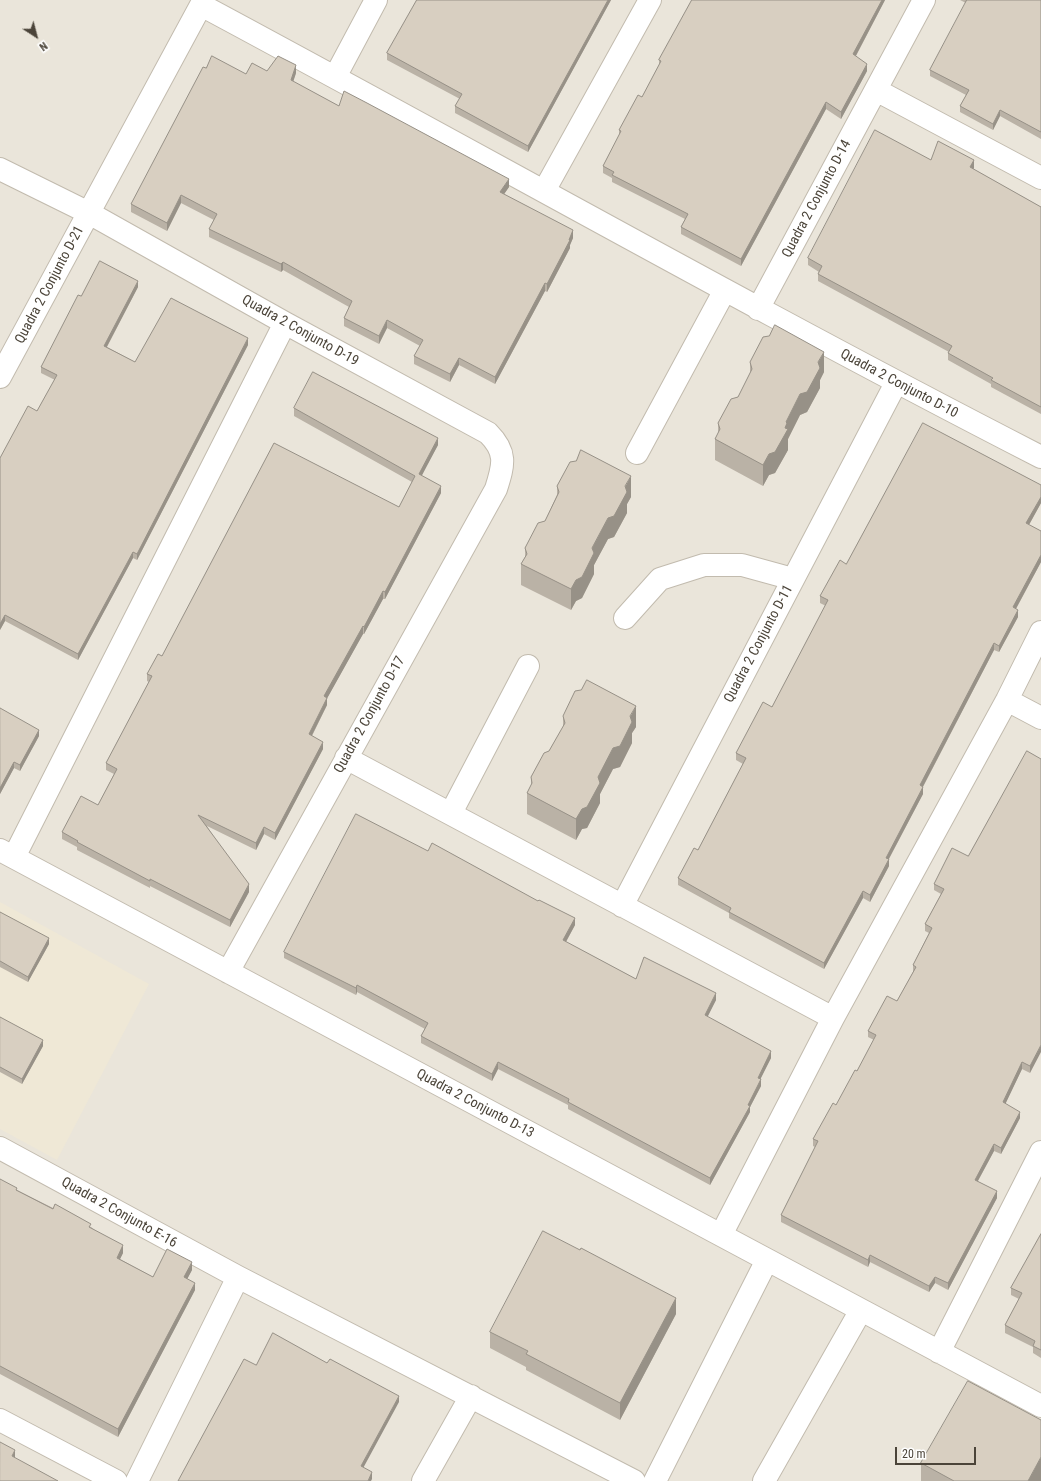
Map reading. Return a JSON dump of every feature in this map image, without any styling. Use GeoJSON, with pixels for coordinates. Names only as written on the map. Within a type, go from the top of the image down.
{"type":"FeatureCollection","features":[{"type":"Feature","properties":{"kind":"street"},"geometry":{"type":"LineString","coordinates":[[376,0],[335,77],[544,192],[650,0]]}},
{"type":"Feature","properties":{"kind":"street","name":"Quadra 2 Conjunto D-14"},"geometry":{"type":"LineString","coordinates":[[758,309],[924,0]]}},
{"type":"Feature","properties":{"kind":"street","name":"Quadra 2 Conjunto D-21"},"geometry":{"type":"LineString","coordinates":[[0,377],[201,5],[335,77]]}},
{"type":"Feature","properties":{"kind":"street"},"geometry":{"type":"LineString","coordinates":[[876,90],[1041,178]]}},
{"type":"Feature","properties":{"kind":"street","name":"Quadra 2 Conjunto D-19"},"geometry":{"type":"LineString","coordinates":[[0,168],[89,213],[285,323],[488,433],[498,443],[503,456]]}},
{"type":"Feature","properties":{"kind":"street","name":"Quadra 2 Conjunto D-10"},"geometry":{"type":"LineString","coordinates":[[544,192],[896,383],[1041,457]]}},
{"type":"Feature","properties":{"kind":"street"},"geometry":{"type":"LineString","coordinates":[[637,453],[725,290]]}},
{"type":"Feature","properties":{"kind":"street"},"geometry":{"type":"LineString","coordinates":[[7,854],[285,323]]}},
{"type":"Feature","properties":{"kind":"street","name":"Quadra 2 Conjunto D-11"},"geometry":{"type":"LineString","coordinates":[[622,906],[896,383]]}},
{"type":"Feature","properties":{"kind":"street","name":"Quadra 2 Conjunto D-17"},"geometry":{"type":"LineString","coordinates":[[228,972],[496,489],[501,473],[503,456]]}},
{"type":"Feature","properties":{"kind":"street"},"geometry":{"type":"LineString","coordinates":[[625,618],[660,579],[704,565],[742,565],[793,579]]}},
{"type":"Feature","properties":{"kind":"street"},"geometry":{"type":"LineString","coordinates":[[721,1235],[833,1018],[1007,700],[1041,632]]}},
{"type":"Feature","properties":{"kind":"street"},"geometry":{"type":"LineString","coordinates":[[451,814],[528,666]]}},
{"type":"Feature","properties":{"kind":"street"},"geometry":{"type":"LineString","coordinates":[[1007,700],[1041,718]]}},
{"type":"Feature","properties":{"kind":"street"},"geometry":{"type":"LineString","coordinates":[[346,758],[833,1018]]}},
{"type":"Feature","properties":{"kind":"street","name":"Quadra 2 Conjunto D-13"},"geometry":{"type":"LineString","coordinates":[[7,854],[1041,1406]]}},
{"type":"Feature","properties":{"kind":"street","name":"Quadra 2 Conjunto E-16"},"geometry":{"type":"LineString","coordinates":[[0,1148],[238,1277],[634,1481]]}},
{"type":"Feature","properties":{"kind":"street"},"geometry":{"type":"LineString","coordinates":[[939,1352],[1041,1152]]}},
{"type":"Feature","properties":{"kind":"street"},"geometry":{"type":"LineString","coordinates":[[655,1481],[767,1260]]}},
{"type":"Feature","properties":{"kind":"street"},"geometry":{"type":"LineString","coordinates":[[137,1481],[238,1277]]}},
{"type":"Feature","properties":{"kind":"street"},"geometry":{"type":"LineString","coordinates":[[764,1481],[861,1310]]}},
{"type":"Feature","properties":{"kind":"street"},"geometry":{"type":"LineString","coordinates":[[423,1481],[471,1396]]}},
{"type":"Feature","properties":{"kind":"street"},"geometry":{"type":"LineString","coordinates":[[0,1420],[116,1481]]}},
{"type":"Feature","properties":{"kind":"shaded area"},"geometry":{"type":"Polygon","coordinates":[[[0,0],[1041,0],[1041,1481],[0,1481],[0,0]]]}},
{"type":"Feature","properties":{"kind":"shaded area"},"geometry":{"type":"Polygon","coordinates":[[[0,902],[149,984],[57,1160],[0,1129],[0,902]]]}},
{"type":"Feature","properties":{"kind":"building"},"geometry":{"type":"Polygon","coordinates":[[[417,0],[608,0],[528,146],[455,106],[462,94],[387,53],[417,0]]]}},
{"type":"Feature","properties":{"kind":"building"},"geometry":{"type":"Polygon","coordinates":[[[692,0],[882,0],[853,54],[867,64],[841,112],[826,102],[741,259],[681,227],[688,214],[612,175],[614,172],[603,166],[621,131],[619,130],[638,95],[642,97],[661,61],[659,60],[692,0]]]}},
{"type":"Feature","properties":{"kind":"building"},"geometry":{"type":"Polygon","coordinates":[[[967,0],[1041,0],[1041,132],[1000,110],[993,124],[960,106],[969,90],[930,70],[967,0]]]}},
{"type":"Feature","properties":{"kind":"building"},"geometry":{"type":"Polygon","coordinates":[[[212,56],[246,74],[252,63],[267,71],[278,56],[296,65],[291,80],[339,106],[344,91],[367,103],[509,179],[500,192],[573,230],[570,240],[547,284],[545,283],[495,377],[459,358],[450,374],[414,356],[423,340],[387,320],[379,336],[344,318],[352,301],[283,262],[281,264],[209,229],[217,214],[181,195],[167,223],[131,204],[203,67],[206,68],[212,56]]]}},
{"type":"Feature","properties":{"kind":"building"},"geometry":{"type":"Polygon","coordinates":[[[875,130],[931,160],[938,141],[974,160],[970,167],[1041,207],[1041,407],[991,380],[993,378],[948,353],[952,346],[818,274],[822,266],[808,258],[875,130]]]}},
{"type":"Feature","properties":{"kind":"building"},"geometry":{"type":"Polygon","coordinates":[[[100,261],[138,281],[104,346],[135,362],[171,298],[248,338],[137,554],[133,552],[78,654],[5,615],[0,624],[0,458],[28,406],[37,411],[57,375],[41,367],[78,295],[81,296],[100,261]]]}},
{"type":"Feature","properties":{"kind":"building"},"geometry":{"type":"Polygon","coordinates":[[[775,325],[824,352],[818,362],[820,368],[807,392],[800,394],[786,422],[785,428],[788,429],[775,452],[769,454],[763,465],[715,439],[720,429],[718,423],[731,399],[738,397],[752,369],[750,362],[763,337],[769,336],[775,325]]]}},
{"type":"Feature","properties":{"kind":"building"},"geometry":{"type":"Polygon","coordinates":[[[313,372],[438,438],[419,474],[441,486],[385,592],[383,591],[324,696],[327,698],[309,734],[323,742],[275,833],[264,827],[256,843],[198,815],[249,884],[230,920],[150,879],[150,881],[77,842],[78,841],[62,832],[81,796],[98,805],[117,769],[106,763],[152,676],[147,674],[158,654],[162,656],[274,443],[399,507],[415,476],[294,408],[313,372]]]}},
{"type":"Feature","properties":{"kind":"building"},"geometry":{"type":"Polygon","coordinates":[[[923,423],[1041,485],[1041,497],[1026,523],[1041,531],[1041,555],[1013,607],[1018,610],[999,646],[994,643],[920,785],[923,787],[886,858],[889,859],[870,895],[863,891],[824,963],[729,912],[731,908],[678,878],[694,848],[698,850],[746,758],[736,753],[763,702],[772,707],[828,600],[820,596],[840,560],[846,564],[923,423]]]}},
{"type":"Feature","properties":{"kind":"building"},"geometry":{"type":"Polygon","coordinates":[[[581,450],[631,476],[625,486],[627,492],[614,516],[608,518],[592,548],[594,553],[582,577],[576,580],[571,589],[521,564],[527,554],[525,548],[538,523],[545,521],[559,492],[557,486],[570,462],[576,461],[581,450]]]}},
{"type":"Feature","properties":{"kind":"building"},"geometry":{"type":"Polygon","coordinates":[[[587,680],[636,706],[630,716],[632,722],[620,746],[613,748],[598,777],[600,783],[587,807],[582,809],[576,819],[527,793],[532,783],[531,777],[544,753],[549,751],[565,723],[563,716],[575,691],[581,690],[587,680]]]}},
{"type":"Feature","properties":{"kind":"building"},"geometry":{"type":"Polygon","coordinates":[[[0,708],[39,730],[20,765],[14,762],[0,788],[0,708]]]}},
{"type":"Feature","properties":{"kind":"building"},"geometry":{"type":"Polygon","coordinates":[[[1027,751],[1041,759],[1041,1045],[1030,1066],[1022,1062],[1003,1102],[1020,1112],[1001,1148],[994,1144],[975,1180],[997,1191],[948,1283],[935,1277],[929,1286],[870,1255],[868,1260],[781,1215],[818,1141],[813,1139],[833,1103],[836,1105],[855,1070],[857,1071],[876,1035],[868,1031],[887,996],[897,1001],[916,967],[913,965],[932,928],[925,924],[944,889],[934,884],[952,848],[968,856],[1027,751]]]}},
{"type":"Feature","properties":{"kind":"building"},"geometry":{"type":"Polygon","coordinates":[[[356,814],[428,851],[432,843],[538,901],[539,900],[575,918],[563,940],[636,979],[644,957],[716,993],[705,1015],[771,1051],[758,1078],[761,1079],[748,1105],[750,1106],[710,1178],[568,1102],[569,1099],[498,1062],[492,1074],[421,1036],[428,1023],[357,985],[356,988],[284,952],[356,814]]]}},
{"type":"Feature","properties":{"kind":"building"},"geometry":{"type":"Polygon","coordinates":[[[0,912],[49,938],[28,977],[0,961],[0,912]]]}},
{"type":"Feature","properties":{"kind":"building"},"geometry":{"type":"Polygon","coordinates":[[[0,1017],[43,1040],[22,1079],[0,1067],[0,1017]]]}},
{"type":"Feature","properties":{"kind":"building"},"geometry":{"type":"Polygon","coordinates":[[[0,1179],[17,1188],[16,1190],[53,1209],[55,1204],[91,1224],[89,1227],[123,1245],[117,1258],[153,1277],[167,1249],[192,1262],[184,1277],[195,1283],[118,1429],[0,1366],[0,1179]]]}},
{"type":"Feature","properties":{"kind":"building"},"geometry":{"type":"Polygon","coordinates":[[[543,1231],[580,1250],[581,1248],[676,1298],[620,1403],[526,1354],[528,1351],[490,1332],[543,1231]]]}},
{"type":"Feature","properties":{"kind":"building"},"geometry":{"type":"Polygon","coordinates":[[[1041,1234],[1041,1350],[1033,1346],[1035,1341],[1005,1325],[1022,1293],[1011,1288],[1041,1234]]]}},
{"type":"Feature","properties":{"kind":"building"},"geometry":{"type":"Polygon","coordinates":[[[273,1333],[327,1363],[330,1359],[399,1396],[361,1466],[372,1472],[368,1481],[178,1481],[244,1359],[256,1365],[273,1333]]]}},
{"type":"Feature","properties":{"kind":"building"},"geometry":{"type":"Polygon","coordinates":[[[968,1381],[1041,1420],[1041,1457],[1028,1481],[954,1481],[921,1463],[968,1381]]]}},
{"type":"Feature","properties":{"kind":"building"},"geometry":{"type":"Polygon","coordinates":[[[0,1442],[15,1450],[12,1456],[58,1481],[0,1481],[0,1442]]]}}]}
